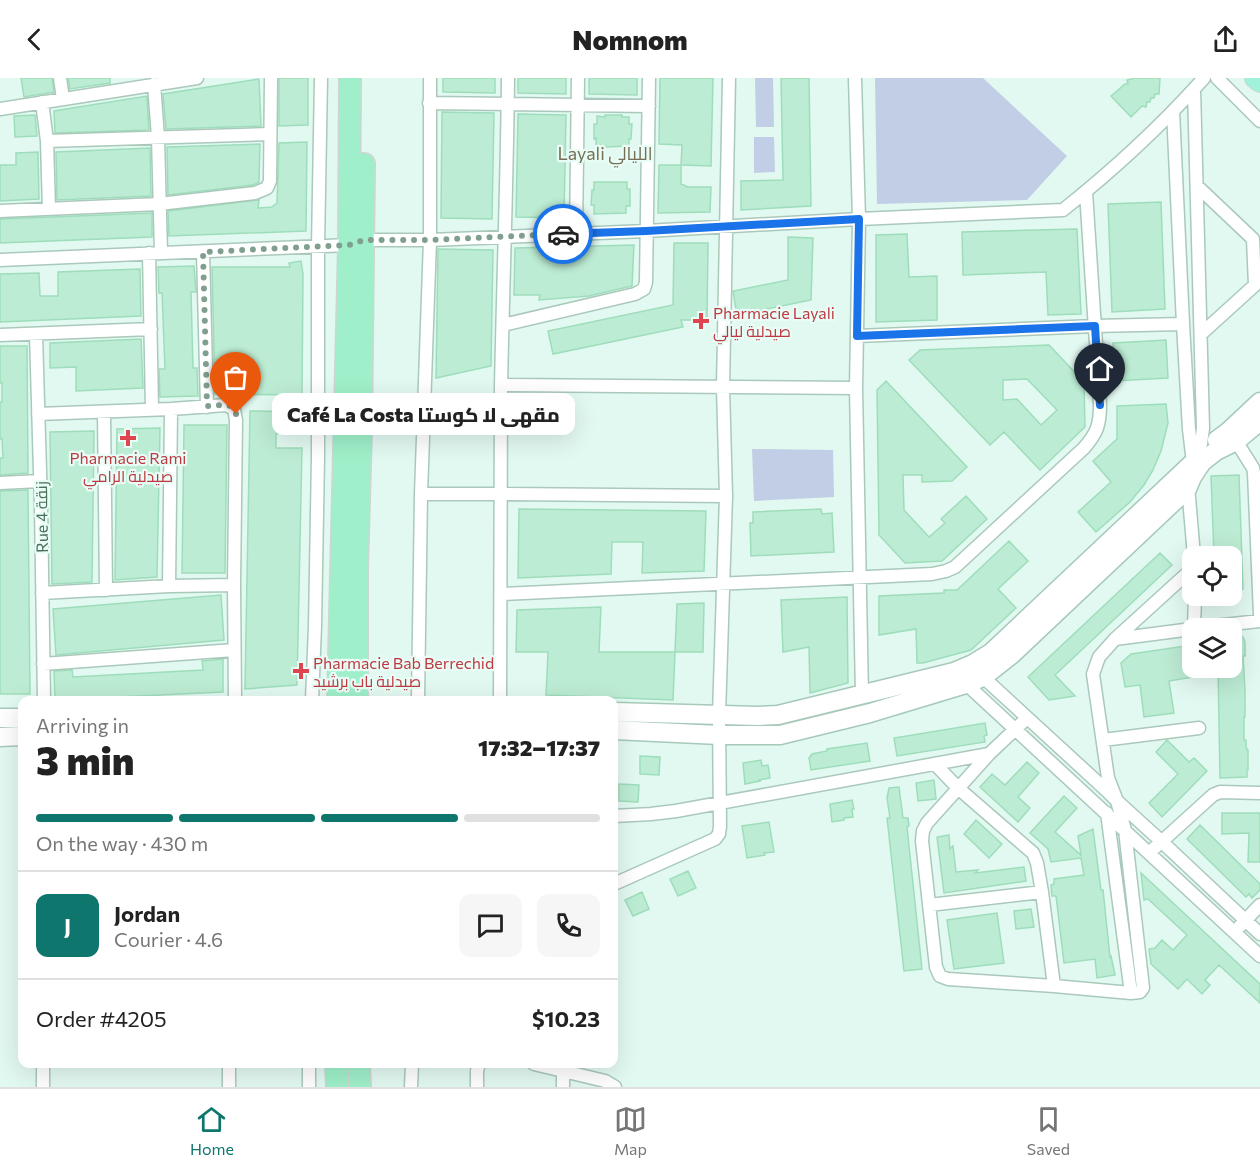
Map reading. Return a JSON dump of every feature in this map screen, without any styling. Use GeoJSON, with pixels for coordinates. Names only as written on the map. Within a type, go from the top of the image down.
{"type":"FeatureCollection","features":[{"type":"Feature","properties":{"kind":"highway"},"geometry":{"type":"LineString","coordinates":[[350,78],[357,243],[357,696]]}},
{"type":"Feature","properties":{"kind":"highway"},"geometry":{"type":"LineString","coordinates":[[338,696],[364,78]]}},
{"type":"Feature","properties":{"kind":"highway"},"geometry":{"type":"LineString","coordinates":[[336,1068],[337,1087]]}},
{"type":"Feature","properties":{"kind":"highway"},"geometry":{"type":"LineString","coordinates":[[359,1068],[360,1087]]}},
{"type":"Feature","properties":{"kind":"main road"},"geometry":{"type":"LineString","coordinates":[[1256,78],[1260,82]]}},
{"type":"Feature","properties":{"kind":"main road"},"geometry":{"type":"LineString","coordinates":[[618,712],[720,716],[778,715],[862,695],[969,674],[1260,402]]}},
{"type":"Feature","properties":{"kind":"main road"},"geometry":{"type":"LineString","coordinates":[[618,730],[719,735],[780,735],[870,713],[1011,655],[1187,489],[1192,477],[1208,456],[1236,441],[1260,421]]}},
{"type":"Feature","properties":{"kind":"main road"},"geometry":{"type":"LineString","coordinates":[[0,718],[18,718]]}},
{"type":"Feature","properties":{"kind":"main road"},"geometry":{"type":"LineString","coordinates":[[0,736],[18,736]]}},
{"type":"Feature","properties":{"kind":"street"},"geometry":{"type":"LineString","coordinates":[[60,78],[63,99]]}},
{"type":"Feature","properties":{"kind":"street"},"geometry":{"type":"LineString","coordinates":[[0,109],[160,82],[197,78]]}},
{"type":"Feature","properties":{"kind":"street"},"geometry":{"type":"LineString","coordinates":[[0,211],[159,204],[264,190],[269,185],[271,177],[270,78]]}},
{"type":"Feature","properties":{"kind":"street"},"geometry":{"type":"LineString","coordinates":[[312,696],[318,457],[321,78]]}},
{"type":"Feature","properties":{"kind":"street"},"geometry":{"type":"LineString","coordinates":[[418,696],[421,494],[430,240],[430,78]]}},
{"type":"Feature","properties":{"kind":"street"},"geometry":{"type":"LineString","coordinates":[[500,696],[501,385],[508,78]]}},
{"type":"Feature","properties":{"kind":"street"},"geometry":{"type":"LineString","coordinates":[[576,234],[578,78]]}},
{"type":"Feature","properties":{"kind":"street"},"geometry":{"type":"LineString","coordinates":[[503,325],[642,291],[646,282],[649,78]]}},
{"type":"Feature","properties":{"kind":"street"},"geometry":{"type":"LineString","coordinates":[[618,882],[715,838],[719,834],[719,735],[726,496],[723,387],[729,78]]}},
{"type":"Feature","properties":{"kind":"street"},"geometry":{"type":"LineString","coordinates":[[855,78],[859,219],[856,388],[862,695]]}},
{"type":"Feature","properties":{"kind":"street"},"geometry":{"type":"LineString","coordinates":[[0,260],[318,247],[357,243],[1063,210],[1086,192],[1173,111],[1204,78]]}},
{"type":"Feature","properties":{"kind":"street"},"geometry":{"type":"LineString","coordinates":[[1217,78],[1260,121]]}},
{"type":"Feature","properties":{"kind":"street"},"geometry":{"type":"LineString","coordinates":[[152,409],[152,329],[159,204],[160,82]]}},
{"type":"Feature","properties":{"kind":"street"},"geometry":{"type":"LineString","coordinates":[[1193,546],[1187,489],[1193,463],[1201,444],[1203,428],[1194,89]]}},
{"type":"Feature","properties":{"kind":"street"},"geometry":{"type":"LineString","coordinates":[[42,102],[47,141],[49,208]]}},
{"type":"Feature","properties":{"kind":"street"},"geometry":{"type":"LineString","coordinates":[[429,103],[649,106]]}},
{"type":"Feature","properties":{"kind":"street"},"geometry":{"type":"LineString","coordinates":[[1173,111],[1183,324],[1193,463]]}},
{"type":"Feature","properties":{"kind":"street"},"geometry":{"type":"LineString","coordinates":[[47,141],[269,134]]}},
{"type":"Feature","properties":{"kind":"street"},"geometry":{"type":"LineString","coordinates":[[1197,186],[1252,240],[1256,285],[1201,334]]}},
{"type":"Feature","properties":{"kind":"street"},"geometry":{"type":"LineString","coordinates":[[501,594],[932,574],[946,572],[955,567],[1091,440],[1096,432],[1100,415],[1086,192]]}},
{"type":"Feature","properties":{"kind":"street"},"geometry":{"type":"LineString","coordinates":[[203,252],[207,406]]}},
{"type":"Feature","properties":{"kind":"street"},"geometry":{"type":"LineString","coordinates":[[857,336],[1183,324]]}},
{"type":"Feature","properties":{"kind":"street"},"geometry":{"type":"LineString","coordinates":[[0,335],[152,329]]}},
{"type":"Feature","properties":{"kind":"street","name":"Rue 4 زنقة"},"geometry":{"type":"LineString","coordinates":[[36,334],[44,696]]}},
{"type":"Feature","properties":{"kind":"street"},"geometry":{"type":"LineString","coordinates":[[501,385],[856,388]]}},
{"type":"Feature","properties":{"kind":"street"},"geometry":{"type":"LineString","coordinates":[[38,414],[231,406],[236,414],[235,696]]}},
{"type":"Feature","properties":{"kind":"street"},"geometry":{"type":"LineString","coordinates":[[169,586],[171,409]]}},
{"type":"Feature","properties":{"kind":"street"},"geometry":{"type":"LineString","coordinates":[[104,412],[106,590]]}},
{"type":"Feature","properties":{"kind":"street"},"geometry":{"type":"LineString","coordinates":[[1236,441],[1254,473],[1258,508],[1260,615]]}},
{"type":"Feature","properties":{"kind":"street"},"geometry":{"type":"LineString","coordinates":[[0,483],[40,481]]}},
{"type":"Feature","properties":{"kind":"street"},"geometry":{"type":"LineString","coordinates":[[421,494],[726,496]]}},
{"type":"Feature","properties":{"kind":"street"},"geometry":{"type":"LineString","coordinates":[[1131,993],[1107,814],[1103,740],[1093,674],[1099,657],[1115,639],[1182,578]]}},
{"type":"Feature","properties":{"kind":"street"},"geometry":{"type":"LineString","coordinates":[[42,593],[234,585]]}},
{"type":"Feature","properties":{"kind":"street"},"geometry":{"type":"LineString","coordinates":[[1242,623],[1260,621]]}},
{"type":"Feature","properties":{"kind":"street"},"geometry":{"type":"LineString","coordinates":[[1115,639],[1182,631]]}},
{"type":"Feature","properties":{"kind":"street"},"geometry":{"type":"LineString","coordinates":[[43,664],[234,650]]}},
{"type":"Feature","properties":{"kind":"street"},"geometry":{"type":"LineString","coordinates":[[969,674],[1027,718],[1107,784],[1116,801],[1125,830],[1143,988],[1139,993],[942,978],[938,974],[922,841],[923,831],[933,814],[989,754],[1027,718]]}},
{"type":"Feature","properties":{"kind":"street"},"geometry":{"type":"LineString","coordinates":[[969,674],[1016,729],[1260,956]]}},
{"type":"Feature","properties":{"kind":"street"},"geometry":{"type":"LineString","coordinates":[[1103,740],[1199,728]]}},
{"type":"Feature","properties":{"kind":"street"},"geometry":{"type":"LineString","coordinates":[[618,816],[651,814],[720,803],[989,754]]}},
{"type":"Feature","properties":{"kind":"street"},"geometry":{"type":"LineString","coordinates":[[935,764],[958,788],[1030,849],[1037,863],[1054,986]]}},
{"type":"Feature","properties":{"kind":"street"},"geometry":{"type":"LineString","coordinates":[[1149,853],[1213,795],[1220,792],[1260,792]]}},
{"type":"Feature","properties":{"kind":"street"},"geometry":{"type":"LineString","coordinates":[[1116,801],[1260,934]]}},
{"type":"Feature","properties":{"kind":"street"},"geometry":{"type":"LineString","coordinates":[[929,905],[1042,892]]}},
{"type":"Feature","properties":{"kind":"street"},"geometry":{"type":"LineString","coordinates":[[1234,932],[1260,905]]}},
{"type":"Feature","properties":{"kind":"street"},"geometry":{"type":"LineString","coordinates":[[43,1068],[43,1087]]}},
{"type":"Feature","properties":{"kind":"street"},"geometry":{"type":"LineString","coordinates":[[229,1068],[229,1087]]}},
{"type":"Feature","properties":{"kind":"street"},"geometry":{"type":"LineString","coordinates":[[309,1068],[309,1087]]}},
{"type":"Feature","properties":{"kind":"street"},"geometry":{"type":"LineString","coordinates":[[411,1087],[412,1068]]}},
{"type":"Feature","properties":{"kind":"street"},"geometry":{"type":"LineString","coordinates":[[477,1087],[478,1068]]}},
{"type":"Feature","properties":{"kind":"street"},"geometry":{"type":"LineString","coordinates":[[553,1068],[605,1081],[615,1087]]}},
{"type":"Feature","properties":{"kind":"street"},"geometry":{"type":"LineString","coordinates":[[563,1070],[563,1087]]}},
{"type":"Feature","properties":{"kind":"shaded area"},"geometry":{"type":"Polygon","coordinates":[[[755,78],[773,78],[774,127],[756,127],[755,78]]]}},
{"type":"Feature","properties":{"kind":"shaded area"},"geometry":{"type":"Polygon","coordinates":[[[875,78],[983,78],[1067,156],[1027,200],[877,204],[875,78]]]}},
{"type":"Feature","properties":{"kind":"shaded area"},"geometry":{"type":"Polygon","coordinates":[[[754,137],[774,137],[775,172],[754,173],[754,137]]]}},
{"type":"Feature","properties":{"kind":"shaded area"},"geometry":{"type":"Polygon","coordinates":[[[752,449],[833,450],[834,497],[754,501],[752,449]]]}},
{"type":"Feature","properties":{"kind":"building"},"geometry":{"type":"Polygon","coordinates":[[[21,78],[52,78],[54,92],[24,97],[21,78]]]}},
{"type":"Feature","properties":{"kind":"building"},"geometry":{"type":"Polygon","coordinates":[[[68,78],[110,78],[110,83],[70,89],[68,78]]]}},
{"type":"Feature","properties":{"kind":"building"},"geometry":{"type":"Polygon","coordinates":[[[279,78],[308,78],[308,125],[279,126],[279,78]]]}},
{"type":"Feature","properties":{"kind":"building"},"geometry":{"type":"Polygon","coordinates":[[[443,78],[495,78],[495,93],[443,92],[443,78]]]}},
{"type":"Feature","properties":{"kind":"building"},"geometry":{"type":"Polygon","coordinates":[[[518,78],[566,78],[566,94],[518,93],[518,78]]]}},
{"type":"Feature","properties":{"kind":"building"},"geometry":{"type":"Polygon","coordinates":[[[589,78],[637,78],[637,95],[589,94],[589,78]]]}},
{"type":"Feature","properties":{"kind":"building"},"geometry":{"type":"Polygon","coordinates":[[[660,78],[713,78],[711,166],[681,165],[682,145],[659,144],[660,78]]]}},
{"type":"Feature","properties":{"kind":"building"},"geometry":{"type":"Polygon","coordinates":[[[781,78],[809,78],[811,206],[741,210],[741,181],[783,180],[781,78]]]}},
{"type":"Feature","properties":{"kind":"building"},"geometry":{"type":"Polygon","coordinates":[[[1160,78],[1159,94],[1155,94],[1150,102],[1147,102],[1146,107],[1142,106],[1131,117],[1111,96],[1128,84],[1127,80],[1160,78]]]}},
{"type":"Feature","properties":{"kind":"building"},"geometry":{"type":"Polygon","coordinates":[[[259,79],[261,126],[166,129],[163,94],[259,79]]]}},
{"type":"Feature","properties":{"kind":"building"},"geometry":{"type":"Polygon","coordinates":[[[147,96],[149,130],[55,133],[54,111],[147,96]]]}},
{"type":"Feature","properties":{"kind":"building"},"geometry":{"type":"Polygon","coordinates":[[[442,112],[494,113],[492,219],[441,218],[442,112]]]}},
{"type":"Feature","properties":{"kind":"building"},"geometry":{"type":"Polygon","coordinates":[[[518,114],[566,115],[564,218],[516,217],[518,114]]]}},
{"type":"Feature","properties":{"kind":"building"},"geometry":{"type":"Polygon","coordinates":[[[35,115],[37,136],[15,137],[14,116],[35,115]]]}},
{"type":"Feature","properties":{"kind":"building"},"geometry":{"type":"Polygon","coordinates":[[[605,115],[629,117],[629,124],[632,124],[629,146],[596,145],[594,124],[597,124],[597,116],[605,117],[605,115]]]}},
{"type":"Feature","properties":{"kind":"building"},"geometry":{"type":"Polygon","coordinates":[[[307,142],[306,231],[169,236],[168,211],[259,200],[258,208],[272,207],[277,203],[279,143],[307,142]]]}},
{"type":"Feature","properties":{"kind":"building"},"geometry":{"type":"Polygon","coordinates":[[[260,144],[259,182],[253,185],[168,195],[167,147],[260,144]]]}},
{"type":"Feature","properties":{"kind":"building"},"geometry":{"type":"Polygon","coordinates":[[[150,148],[151,196],[57,200],[56,152],[150,148]]]}},
{"type":"Feature","properties":{"kind":"building"},"geometry":{"type":"Polygon","coordinates":[[[38,152],[39,199],[0,201],[0,165],[16,165],[16,153],[38,152]]]}},
{"type":"Feature","properties":{"kind":"building"},"geometry":{"type":"Polygon","coordinates":[[[659,165],[681,165],[681,184],[688,187],[711,187],[710,212],[658,213],[659,165]]]}},
{"type":"Feature","properties":{"kind":"building"},"geometry":{"type":"Polygon","coordinates":[[[594,182],[627,182],[627,189],[630,189],[630,206],[626,206],[626,213],[594,214],[594,205],[591,205],[594,182]]]}},
{"type":"Feature","properties":{"kind":"building"},"geometry":{"type":"Polygon","coordinates":[[[1161,202],[1165,309],[1112,312],[1108,204],[1161,202]]]}},
{"type":"Feature","properties":{"kind":"building"},"geometry":{"type":"Polygon","coordinates":[[[152,213],[152,237],[0,243],[0,219],[152,213]]]}},
{"type":"Feature","properties":{"kind":"building"},"geometry":{"type":"Polygon","coordinates":[[[1077,229],[1081,314],[1048,315],[1046,272],[963,275],[962,232],[1077,229]]]}},
{"type":"Feature","properties":{"kind":"building"},"geometry":{"type":"Polygon","coordinates":[[[907,234],[909,277],[937,276],[937,320],[876,322],[876,235],[907,234]]]}},
{"type":"Feature","properties":{"kind":"building"},"geometry":{"type":"Polygon","coordinates":[[[788,237],[813,238],[811,300],[737,315],[733,291],[788,280],[788,237]]]}},
{"type":"Feature","properties":{"kind":"building"},"geometry":{"type":"Polygon","coordinates":[[[674,243],[708,243],[707,320],[681,320],[683,327],[553,354],[548,331],[673,305],[674,243]]]}},
{"type":"Feature","properties":{"kind":"building"},"geometry":{"type":"Polygon","coordinates":[[[634,245],[632,286],[589,296],[539,300],[540,295],[514,295],[515,248],[634,245]]]}},
{"type":"Feature","properties":{"kind":"building"},"geometry":{"type":"Polygon","coordinates":[[[438,249],[493,250],[491,366],[436,378],[438,249]]]}},
{"type":"Feature","properties":{"kind":"building"},"geometry":{"type":"Polygon","coordinates":[[[301,261],[303,274],[302,395],[215,394],[212,267],[290,267],[289,263],[301,261]]]}},
{"type":"Feature","properties":{"kind":"building"},"geometry":{"type":"Polygon","coordinates":[[[194,266],[196,292],[191,292],[193,368],[197,368],[198,396],[160,397],[159,369],[165,369],[162,293],[159,293],[158,267],[194,266]]]}},
{"type":"Feature","properties":{"kind":"building"},"geometry":{"type":"Polygon","coordinates":[[[140,269],[141,316],[0,322],[0,274],[39,273],[40,296],[58,296],[58,272],[140,269]]]}},
{"type":"Feature","properties":{"kind":"building"},"geometry":{"type":"Polygon","coordinates":[[[141,339],[143,388],[76,391],[76,367],[50,368],[50,343],[141,339]]]}},
{"type":"Feature","properties":{"kind":"building"},"geometry":{"type":"Polygon","coordinates":[[[1166,340],[1168,378],[1114,381],[1113,343],[1166,340]]]}},
{"type":"Feature","properties":{"kind":"building"},"geometry":{"type":"Polygon","coordinates":[[[1049,345],[1084,382],[1085,427],[1040,470],[1004,432],[990,445],[909,360],[920,350],[1049,345]],[[1027,379],[1003,380],[1003,400],[1017,399],[1041,425],[1057,410],[1027,379]]]}},
{"type":"Feature","properties":{"kind":"building"},"geometry":{"type":"Polygon","coordinates":[[[0,346],[27,346],[28,473],[0,475],[0,458],[3,458],[2,439],[0,439],[2,383],[0,383],[0,346]]]}},
{"type":"Feature","properties":{"kind":"building"},"geometry":{"type":"Polygon","coordinates":[[[886,381],[967,467],[952,481],[922,482],[922,475],[903,475],[904,510],[929,537],[945,523],[941,519],[966,496],[987,519],[942,561],[905,563],[879,535],[877,390],[886,381]]]}},
{"type":"Feature","properties":{"kind":"building"},"geometry":{"type":"Polygon","coordinates":[[[1166,404],[1168,423],[1161,451],[1153,470],[1130,502],[1096,532],[1078,512],[1111,482],[1093,461],[1117,439],[1117,406],[1166,404]]]}},
{"type":"Feature","properties":{"kind":"building"},"geometry":{"type":"Polygon","coordinates":[[[250,411],[302,412],[302,430],[280,429],[276,435],[276,448],[302,448],[297,685],[245,689],[250,411]]]}},
{"type":"Feature","properties":{"kind":"building"},"geometry":{"type":"Polygon","coordinates":[[[184,425],[227,425],[225,573],[182,573],[184,425]]]}},
{"type":"Feature","properties":{"kind":"building"},"geometry":{"type":"Polygon","coordinates":[[[160,428],[157,577],[115,580],[117,429],[160,428]]]}},
{"type":"Feature","properties":{"kind":"building"},"geometry":{"type":"Polygon","coordinates":[[[94,431],[92,582],[52,584],[50,432],[94,431]]]}},
{"type":"Feature","properties":{"kind":"building"},"geometry":{"type":"Polygon","coordinates":[[[1239,475],[1241,546],[1214,546],[1211,476],[1239,475]]]}},
{"type":"Feature","properties":{"kind":"building"},"geometry":{"type":"Polygon","coordinates":[[[28,490],[30,694],[0,694],[0,491],[28,490]]]}},
{"type":"Feature","properties":{"kind":"building"},"geometry":{"type":"Polygon","coordinates":[[[519,509],[706,511],[704,571],[642,573],[643,542],[612,542],[611,574],[518,578],[519,509]]]}},
{"type":"Feature","properties":{"kind":"building"},"geometry":{"type":"Polygon","coordinates":[[[821,509],[822,514],[832,513],[834,552],[751,556],[750,523],[753,523],[753,512],[821,509]]]}},
{"type":"Feature","properties":{"kind":"building"},"geometry":{"type":"Polygon","coordinates":[[[1009,541],[1028,561],[998,589],[1016,608],[971,650],[917,663],[916,629],[879,635],[879,596],[944,593],[944,590],[957,590],[1009,541]]]}},
{"type":"Feature","properties":{"kind":"building"},"geometry":{"type":"Polygon","coordinates":[[[1160,553],[1172,565],[1055,675],[1075,696],[1049,700],[1028,677],[1160,553]]]}},
{"type":"Feature","properties":{"kind":"building"},"geometry":{"type":"Polygon","coordinates":[[[221,595],[224,640],[56,655],[53,609],[221,595]]]}},
{"type":"Feature","properties":{"kind":"building"},"geometry":{"type":"Polygon","coordinates":[[[847,597],[848,683],[810,693],[809,647],[783,652],[781,600],[847,597]]]}},
{"type":"Feature","properties":{"kind":"building"},"geometry":{"type":"Polygon","coordinates":[[[704,603],[703,652],[675,652],[677,604],[704,603]]]}},
{"type":"Feature","properties":{"kind":"building"},"geometry":{"type":"Polygon","coordinates":[[[601,607],[599,652],[675,652],[673,700],[618,698],[618,696],[546,695],[548,652],[516,652],[517,610],[601,607]]]}},
{"type":"Feature","properties":{"kind":"building"},"geometry":{"type":"Polygon","coordinates":[[[1242,637],[1245,642],[1245,656],[1243,656],[1244,740],[1246,740],[1248,750],[1247,777],[1220,778],[1218,678],[1242,678],[1242,637]]]}},
{"type":"Feature","properties":{"kind":"building"},"geometry":{"type":"Polygon","coordinates":[[[1182,646],[1182,678],[1187,678],[1169,681],[1174,713],[1144,717],[1140,685],[1125,687],[1121,663],[1131,654],[1182,646]]]}},
{"type":"Feature","properties":{"kind":"building"},"geometry":{"type":"Polygon","coordinates":[[[223,659],[223,692],[139,696],[55,696],[54,671],[72,670],[73,677],[203,670],[202,661],[223,659]]]}},
{"type":"Feature","properties":{"kind":"building"},"geometry":{"type":"Polygon","coordinates":[[[985,723],[987,735],[984,736],[985,742],[897,756],[894,738],[985,723]]]}},
{"type":"Feature","properties":{"kind":"building"},"geometry":{"type":"Polygon","coordinates":[[[1167,740],[1189,762],[1194,758],[1207,771],[1162,817],[1149,803],[1178,774],[1156,752],[1167,740]]]}},
{"type":"Feature","properties":{"kind":"building"},"geometry":{"type":"Polygon","coordinates":[[[867,743],[870,761],[811,770],[809,758],[812,754],[827,751],[827,749],[867,743]]]}},
{"type":"Feature","properties":{"kind":"building"},"geometry":{"type":"Polygon","coordinates":[[[640,756],[660,757],[659,775],[640,774],[640,756]]]}},
{"type":"Feature","properties":{"kind":"building"},"geometry":{"type":"Polygon","coordinates":[[[761,760],[762,766],[768,765],[770,778],[745,784],[743,763],[761,760]]]}},
{"type":"Feature","properties":{"kind":"building"},"geometry":{"type":"Polygon","coordinates":[[[1027,762],[1039,773],[1018,797],[1030,808],[1018,822],[980,787],[992,774],[1005,785],[1027,762]]]}},
{"type":"Feature","properties":{"kind":"building"},"geometry":{"type":"Polygon","coordinates":[[[934,780],[936,799],[918,801],[916,783],[934,780]]]}},
{"type":"Feature","properties":{"kind":"building"},"geometry":{"type":"Polygon","coordinates":[[[619,784],[639,785],[638,802],[619,801],[619,784]]]}},
{"type":"Feature","properties":{"kind":"building"},"geometry":{"type":"Polygon","coordinates":[[[899,787],[903,818],[908,818],[909,826],[907,827],[922,969],[904,971],[887,818],[890,818],[887,798],[889,788],[899,787]]]}},
{"type":"Feature","properties":{"kind":"building"},"geometry":{"type":"Polygon","coordinates":[[[1064,796],[1077,808],[1055,832],[1081,855],[1078,836],[1093,829],[1101,890],[1103,890],[1110,957],[1115,975],[1097,978],[1095,959],[1064,963],[1056,896],[1052,896],[1051,885],[1054,884],[1054,879],[1084,875],[1081,858],[1051,862],[1048,849],[1030,833],[1064,796]]]}},
{"type":"Feature","properties":{"kind":"building"},"geometry":{"type":"Polygon","coordinates":[[[852,800],[853,817],[832,822],[830,804],[852,800]]]}},
{"type":"Feature","properties":{"kind":"building"},"geometry":{"type":"Polygon","coordinates":[[[1222,813],[1260,813],[1260,862],[1248,862],[1249,833],[1222,834],[1222,813]]]}},
{"type":"Feature","properties":{"kind":"building"},"geometry":{"type":"Polygon","coordinates":[[[976,820],[1002,844],[989,858],[964,834],[976,820]]]}},
{"type":"Feature","properties":{"kind":"building"},"geometry":{"type":"Polygon","coordinates":[[[769,822],[774,852],[747,858],[742,826],[769,822]]]}},
{"type":"Feature","properties":{"kind":"building"},"geometry":{"type":"Polygon","coordinates":[[[1200,825],[1260,884],[1260,890],[1252,898],[1249,894],[1246,897],[1187,839],[1200,825]]]}},
{"type":"Feature","properties":{"kind":"building"},"geometry":{"type":"Polygon","coordinates":[[[949,835],[950,849],[953,846],[956,872],[978,870],[975,873],[1024,867],[1026,881],[944,893],[937,837],[949,835]]]}},
{"type":"Feature","properties":{"kind":"building"},"geometry":{"type":"Polygon","coordinates":[[[688,871],[696,888],[678,896],[670,879],[688,871]]]}},
{"type":"Feature","properties":{"kind":"building"},"geometry":{"type":"Polygon","coordinates":[[[1141,873],[1260,984],[1260,1003],[1219,965],[1205,980],[1210,985],[1202,994],[1187,979],[1178,989],[1151,964],[1149,949],[1155,948],[1162,940],[1173,950],[1187,935],[1148,899],[1144,900],[1141,873]]]}},
{"type":"Feature","properties":{"kind":"building"},"geometry":{"type":"Polygon","coordinates":[[[642,892],[649,909],[633,916],[625,900],[642,892]]]}},
{"type":"Feature","properties":{"kind":"building"},"geometry":{"type":"Polygon","coordinates":[[[1031,909],[1034,927],[1016,929],[1014,911],[1031,909]]]}},
{"type":"Feature","properties":{"kind":"building"},"geometry":{"type":"Polygon","coordinates":[[[997,913],[1004,963],[954,969],[947,920],[997,913]]]}},
{"type":"Feature","properties":{"kind":"way so far"},"geometry":{"type":"LineString","coordinates":[[236,414],[231,406],[207,406],[203,252],[349,245],[364,240],[430,240],[563,234]]}},
{"type":"Feature","properties":{"kind":"place","name":"Pharmacie Layali صيدلية ليالي"},"geometry":{"type":"Point","coordinates":[701,321]}},
{"type":"Feature","properties":{"kind":"place","name":"Café La Costa مقهى لا كوستا"},"geometry":{"type":"Point","coordinates":[236,414]}},
{"type":"Feature","properties":{"kind":"place","name":"Pharmacie Rami صيدلية الرامي"},"geometry":{"type":"Point","coordinates":[128,438]}},
{"type":"Feature","properties":{"kind":"place","name":"Pharmacie Bab Berrechid صيدلية باب برشيد"},"geometry":{"type":"Point","coordinates":[301,671]}},
{"type":"Feature","properties":{"kind":"district","name":"Layali الليالي"},"geometry":{"type":"Point","coordinates":[605,153]}},
{"type":"Feature","properties":{"kind":"route"},"geometry":{"type":"LineString","coordinates":[[563,234],[859,219],[857,336],[1095,326],[1100,405]]}}]}
